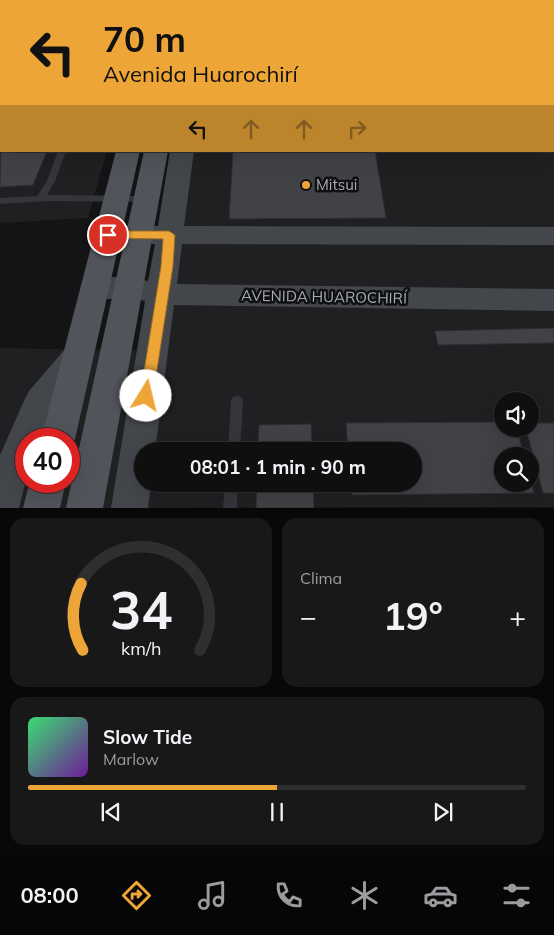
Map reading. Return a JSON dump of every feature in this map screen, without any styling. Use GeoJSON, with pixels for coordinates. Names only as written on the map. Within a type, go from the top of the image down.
{"type":"FeatureCollection","features":[{"type":"Feature","properties":{"kind":"main road"},"geometry":{"type":"LineString","coordinates":[[61,428],[128,152]]}},
{"type":"Feature","properties":{"kind":"main road"},"geometry":{"type":"LineString","coordinates":[[84,508],[156,152]]}},
{"type":"Feature","properties":{"kind":"main road"},"geometry":{"type":"LineString","coordinates":[[129,508],[161,294],[167,266],[169,235],[182,152]]}},
{"type":"Feature","properties":{"kind":"main road"},"geometry":{"type":"LineString","coordinates":[[108,235],[554,236]]}},
{"type":"Feature","properties":{"kind":"main road","name":"AVENIDA HUAROCHIRÍ"},"geometry":{"type":"LineString","coordinates":[[94,289],[130,287],[161,294],[554,300]]}},
{"type":"Feature","properties":{"kind":"main road"},"geometry":{"type":"LineString","coordinates":[[0,508],[11,470],[40,401],[77,357]]}},
{"type":"Feature","properties":{"kind":"main road"},"geometry":{"type":"LineString","coordinates":[[41,508],[45,493]]}},
{"type":"Feature","properties":{"kind":"lane"},"geometry":{"type":"LineString","coordinates":[[40,199],[51,181],[62,152]]}},
{"type":"Feature","properties":{"kind":"lane"},"geometry":{"type":"LineString","coordinates":[[0,201],[145,199]]}},
{"type":"Feature","properties":{"kind":"lane"},"geometry":{"type":"LineString","coordinates":[[235,442],[237,401]]}},
{"type":"Feature","properties":{"kind":"lane"},"geometry":{"type":"LineString","coordinates":[[230,508],[231,492]]}},
{"type":"Feature","properties":{"kind":"shaded area"},"geometry":{"type":"Polygon","coordinates":[[[0,152],[107,152],[88,218],[0,223],[0,152]]]}},
{"type":"Feature","properties":{"kind":"shaded area"},"geometry":{"type":"Polygon","coordinates":[[[190,152],[554,152],[554,507],[0,508],[0,348],[159,351],[190,152]]]}},
{"type":"Feature","properties":{"kind":"building"},"geometry":{"type":"Polygon","coordinates":[[[1,152],[47,152],[33,185],[0,187],[1,152]]]}},
{"type":"Feature","properties":{"kind":"building","name":"Mitsui"},"geometry":{"type":"Polygon","coordinates":[[[233,152],[375,152],[386,218],[229,219],[233,152]]]}},
{"type":"Feature","properties":{"kind":"building"},"geometry":{"type":"Polygon","coordinates":[[[554,328],[554,343],[438,345],[435,331],[554,328]]]}},
{"type":"Feature","properties":{"kind":"building"},"geometry":{"type":"Polygon","coordinates":[[[494,422],[494,437],[519,437],[522,447],[494,447],[494,492],[534,493],[352,495],[352,492],[422,492],[422,442],[347,442],[346,423],[494,422]]]}},
{"type":"Feature","properties":{"kind":"building"},"geometry":{"type":"Polygon","coordinates":[[[539,423],[554,423],[554,493],[543,493],[539,478],[539,447],[531,447],[528,437],[539,437],[539,423]]]}},
{"type":"Feature","properties":{"kind":"building"},"geometry":{"type":"Polygon","coordinates":[[[311,424],[312,442],[258,442],[259,425],[311,424]]]}},
{"type":"Feature","properties":{"kind":"building"},"geometry":{"type":"Polygon","coordinates":[[[257,492],[313,492],[314,508],[256,508],[257,492]]]}},
{"type":"Feature","properties":{"kind":"place","name":"Mitsui"},"geometry":{"type":"Point","coordinates":[306,185]}},
{"type":"Feature","properties":{"kind":"route"},"geometry":{"type":"LineString","coordinates":[[108,235],[169,235],[167,266],[146,396]]}}]}
